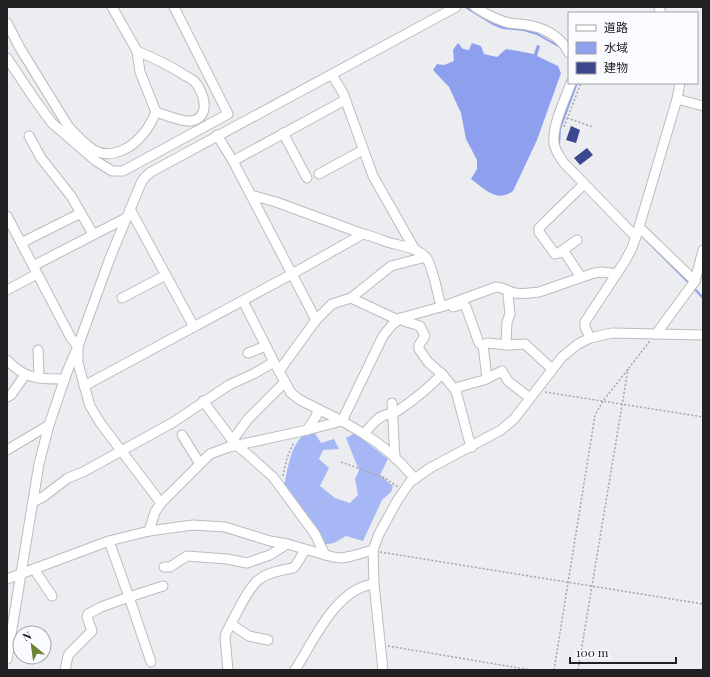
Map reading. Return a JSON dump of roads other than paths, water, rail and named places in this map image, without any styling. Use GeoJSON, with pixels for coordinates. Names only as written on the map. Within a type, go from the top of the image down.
{"type":"FeatureCollection","features":[{"type":"Feature","properties":{"kind":"street"},"geometry":{"type":"LineString","coordinates":[[7,23],[20,48],[68,126],[78,138],[94,150],[108,154],[128,148],[150,125],[156,112],[140,72],[137,51],[112,7]]}},
{"type":"Feature","properties":{"kind":"street"},"geometry":{"type":"LineString","coordinates":[[7,58],[52,123],[96,161],[112,170],[123,171],[228,114],[174,7]]}},
{"type":"Feature","properties":{"kind":"street"},"geometry":{"type":"LineString","coordinates":[[7,659],[39,464],[49,425],[110,258],[140,183],[145,177],[156,169],[217,135],[332,75],[456,7]]}},
{"type":"Feature","properties":{"kind":"street"},"geometry":{"type":"LineString","coordinates":[[475,7],[496,19],[509,23],[540,28],[556,36],[564,44],[568,51]]}},
{"type":"Feature","properties":{"kind":"street"},"geometry":{"type":"LineString","coordinates":[[137,51],[169,65],[193,80],[202,94],[204,107],[198,119],[190,121],[156,112]]}},
{"type":"Feature","properties":{"kind":"street"},"geometry":{"type":"LineString","coordinates":[[332,75],[343,93],[373,176],[415,250]]}},
{"type":"Feature","properties":{"kind":"street"},"geometry":{"type":"LineString","coordinates":[[571,84],[556,127],[554,144],[558,154],[564,163],[636,237]]}},
{"type":"Feature","properties":{"kind":"street"},"geometry":{"type":"LineString","coordinates":[[590,338],[585,327],[586,318],[617,274],[632,248],[677,99],[680,84]]}},
{"type":"Feature","properties":{"kind":"street"},"geometry":{"type":"LineString","coordinates":[[677,99],[703,106]]}},
{"type":"Feature","properties":{"kind":"street"},"geometry":{"type":"LineString","coordinates":[[233,161],[345,100]]}},
{"type":"Feature","properties":{"kind":"street"},"geometry":{"type":"LineString","coordinates":[[283,133],[307,178]]}},
{"type":"Feature","properties":{"kind":"street"},"geometry":{"type":"LineString","coordinates":[[217,135],[233,161],[316,320]]}},
{"type":"Feature","properties":{"kind":"street"},"geometry":{"type":"LineString","coordinates":[[29,136],[41,158],[71,196],[93,234]]}},
{"type":"Feature","properties":{"kind":"street"},"geometry":{"type":"LineString","coordinates":[[319,174],[363,150]]}},
{"type":"Feature","properties":{"kind":"street"},"geometry":{"type":"LineString","coordinates":[[577,240],[557,254],[553,252],[539,232],[539,228],[584,184]]}},
{"type":"Feature","properties":{"kind":"street"},"geometry":{"type":"LineString","coordinates":[[251,195],[276,202],[364,234],[375,236],[386,242],[415,250],[426,257],[442,306]]}},
{"type":"Feature","properties":{"kind":"street"},"geometry":{"type":"LineString","coordinates":[[130,209],[194,327]]}},
{"type":"Feature","properties":{"kind":"street"},"geometry":{"type":"LineString","coordinates":[[21,243],[80,213]]}},
{"type":"Feature","properties":{"kind":"street"},"geometry":{"type":"LineString","coordinates":[[7,217],[71,338],[78,346],[78,363],[90,406],[101,424],[161,503]]}},
{"type":"Feature","properties":{"kind":"street"},"geometry":{"type":"LineString","coordinates":[[7,290],[35,270],[93,234],[126,218]]}},
{"type":"Feature","properties":{"kind":"street"},"geometry":{"type":"LineString","coordinates":[[639,227],[692,286]]}},
{"type":"Feature","properties":{"kind":"street"},"geometry":{"type":"LineString","coordinates":[[84,386],[364,234]]}},
{"type":"Feature","properties":{"kind":"street"},"geometry":{"type":"LineString","coordinates":[[563,250],[581,277]]}},
{"type":"Feature","properties":{"kind":"street"},"geometry":{"type":"LineString","coordinates":[[656,334],[692,286],[703,250]]}},
{"type":"Feature","properties":{"kind":"street"},"geometry":{"type":"LineString","coordinates":[[279,372],[316,320],[332,304],[351,298],[391,266],[426,257]]}},
{"type":"Feature","properties":{"kind":"street"},"geometry":{"type":"LineString","coordinates":[[342,422],[383,336],[399,319],[496,287],[501,287],[515,293],[540,292],[594,273],[603,272],[617,274]]}},
{"type":"Feature","properties":{"kind":"street"},"geometry":{"type":"LineString","coordinates":[[122,298],[166,275]]}},
{"type":"Feature","properties":{"kind":"street"},"geometry":{"type":"LineString","coordinates":[[506,345],[507,322],[510,314],[508,295],[509,290]]}},
{"type":"Feature","properties":{"kind":"street"},"geometry":{"type":"LineString","coordinates":[[351,298],[399,319],[420,326],[425,336],[419,345],[419,349],[428,362],[442,374],[456,391],[463,412],[469,440],[472,446]]}},
{"type":"Feature","properties":{"kind":"street"},"geometry":{"type":"LineString","coordinates":[[243,301],[291,393],[300,400],[373,439],[395,458],[415,479]]}},
{"type":"Feature","properties":{"kind":"street"},"geometry":{"type":"LineString","coordinates":[[442,306],[447,308],[465,305],[479,343],[483,345],[487,378]]}},
{"type":"Feature","properties":{"kind":"street"},"geometry":{"type":"LineString","coordinates":[[383,670],[372,550],[379,534],[404,491],[415,479],[430,468],[501,430],[514,419],[552,369],[569,350],[590,338],[612,333],[703,335]]}},
{"type":"Feature","properties":{"kind":"street"},"geometry":{"type":"LineString","coordinates":[[483,345],[488,343],[528,345],[540,359],[552,369]]}},
{"type":"Feature","properties":{"kind":"street"},"geometry":{"type":"LineString","coordinates":[[248,353],[266,346]]}},
{"type":"Feature","properties":{"kind":"street"},"geometry":{"type":"LineString","coordinates":[[38,350],[39,378]]}},
{"type":"Feature","properties":{"kind":"street"},"geometry":{"type":"LineString","coordinates":[[7,360],[14,368],[25,375],[39,378],[65,379]]}},
{"type":"Feature","properties":{"kind":"street"},"geometry":{"type":"LineString","coordinates":[[33,502],[43,497],[68,478],[83,472],[172,424],[229,385],[274,362]]}},
{"type":"Feature","properties":{"kind":"street"},"geometry":{"type":"LineString","coordinates":[[456,391],[462,386],[487,378],[502,371],[508,381],[530,398]]}},
{"type":"Feature","properties":{"kind":"street"},"geometry":{"type":"LineString","coordinates":[[364,434],[379,418],[393,413],[426,391],[442,374]]}},
{"type":"Feature","properties":{"kind":"street"},"geometry":{"type":"LineString","coordinates":[[7,397],[11,395],[25,375]]}},
{"type":"Feature","properties":{"kind":"street"},"geometry":{"type":"LineString","coordinates":[[234,443],[248,419],[285,382]]}},
{"type":"Feature","properties":{"kind":"street"},"geometry":{"type":"LineString","coordinates":[[203,402],[234,443],[268,473],[280,486],[314,534],[325,555]]}},
{"type":"Feature","properties":{"kind":"street"},"geometry":{"type":"LineString","coordinates":[[392,403],[395,458]]}},
{"type":"Feature","properties":{"kind":"street"},"geometry":{"type":"LineString","coordinates":[[303,430],[317,415],[317,409]]}},
{"type":"Feature","properties":{"kind":"street"},"geometry":{"type":"LineString","coordinates":[[149,530],[155,512],[161,503],[210,454],[234,443],[342,422]]}},
{"type":"Feature","properties":{"kind":"street"},"geometry":{"type":"LineString","coordinates":[[7,450],[49,425]]}},
{"type":"Feature","properties":{"kind":"street"},"geometry":{"type":"LineString","coordinates":[[182,435],[200,464]]}},
{"type":"Feature","properties":{"kind":"street"},"geometry":{"type":"LineString","coordinates":[[7,579],[109,541],[149,530],[193,525],[226,527],[270,541],[342,558],[372,550]]}},
{"type":"Feature","properties":{"kind":"street"},"geometry":{"type":"LineString","coordinates":[[109,541],[151,662]]}},
{"type":"Feature","properties":{"kind":"street"},"geometry":{"type":"LineString","coordinates":[[164,567],[170,567],[187,556],[227,559],[247,563],[270,555],[287,544]]}},
{"type":"Feature","properties":{"kind":"street"},"geometry":{"type":"LineString","coordinates":[[228,670],[225,638],[231,624],[254,584],[260,578],[269,574],[293,568],[305,550]]}},
{"type":"Feature","properties":{"kind":"street"},"geometry":{"type":"LineString","coordinates":[[34,570],[52,596]]}},
{"type":"Feature","properties":{"kind":"street"},"geometry":{"type":"LineString","coordinates":[[295,670],[328,616],[343,599],[355,591],[374,584]]}},
{"type":"Feature","properties":{"kind":"street"},"geometry":{"type":"LineString","coordinates":[[65,670],[70,653],[92,631],[87,617],[88,614],[101,607],[163,586]]}},
{"type":"Feature","properties":{"kind":"street"},"geometry":{"type":"LineString","coordinates":[[231,624],[249,636],[268,640]]}},
{"type":"Feature","properties":{"kind":"water"},"geometry":{"type":"Polygon","coordinates":[[[458,43],[463,49],[469,50],[472,43],[481,46],[484,54],[497,57],[506,49],[534,54],[537,45],[540,46],[537,56],[558,66],[561,73],[537,140],[513,191],[501,196],[491,193],[471,179],[477,169],[477,160],[466,139],[461,113],[449,87],[433,70],[437,64],[444,65],[454,61],[453,50],[458,43]]]}},
{"type":"Feature","properties":{"kind":"waterway"},"geometry":{"type":"LineString","coordinates":[[465,7],[493,24],[503,28],[524,30],[537,34],[560,47]]}},
{"type":"Feature","properties":{"kind":"waterway"},"geometry":{"type":"LineString","coordinates":[[559,145],[560,129],[577,84]]}},
{"type":"Feature","properties":{"kind":"waterway"},"geometry":{"type":"LineString","coordinates":[[641,235],[690,284]]}},
{"type":"Feature","properties":{"kind":"waterway"},"geometry":{"type":"LineString","coordinates":[[693,287],[703,298]]}}]}
